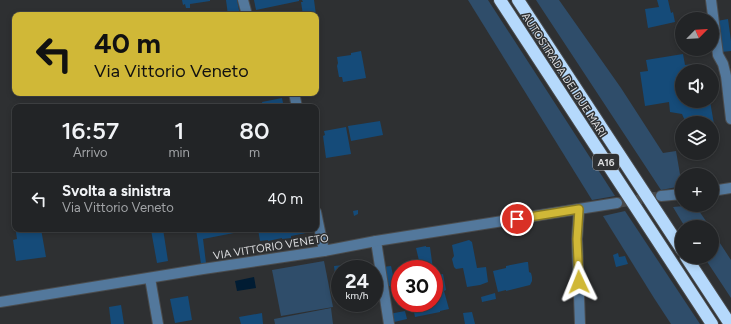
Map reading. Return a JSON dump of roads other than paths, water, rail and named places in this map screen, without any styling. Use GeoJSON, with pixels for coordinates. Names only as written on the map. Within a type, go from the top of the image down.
{"type":"FeatureCollection","features":[{"type":"Feature","properties":{"kind":"highway","name":"AUTOSTRADA DEI DUE MARI"},"geometry":{"type":"LineString","coordinates":[[500,0],[712,324]]}},
{"type":"Feature","properties":{"kind":"highway","name":"AUTOSTRADA DEI DUE MARI"},"geometry":{"type":"LineString","coordinates":[[518,0],[675,239]]}},
{"type":"Feature","properties":{"kind":"highway"},"geometry":{"type":"LineString","coordinates":[[691,264],[730,324]]}},
{"type":"Feature","properties":{"kind":"street"},"geometry":{"type":"LineString","coordinates":[[243,0],[246,12]]}},
{"type":"Feature","properties":{"kind":"street"},"geometry":{"type":"LineString","coordinates":[[711,0],[718,55],[723,64],[726,76],[731,119]]}},
{"type":"Feature","properties":{"kind":"street"},"geometry":{"type":"LineString","coordinates":[[719,190],[731,188]]}},
{"type":"Feature","properties":{"kind":"street"},"geometry":{"type":"LineString","coordinates":[[661,196],[675,195]]}},
{"type":"Feature","properties":{"kind":"street","name":"VIA VITTORIO VENETO"},"geometry":{"type":"LineString","coordinates":[[0,302],[617,203]]}},
{"type":"Feature","properties":{"kind":"street"},"geometry":{"type":"LineString","coordinates":[[579,209],[577,239],[580,324]]}},
{"type":"Feature","properties":{"kind":"street"},"geometry":{"type":"LineString","coordinates":[[319,227],[324,251]]}},
{"type":"Feature","properties":{"kind":"street"},"geometry":{"type":"LineString","coordinates":[[376,241],[389,324]]}},
{"type":"Feature","properties":{"kind":"street"},"geometry":{"type":"LineString","coordinates":[[150,278],[158,324]]}},
{"type":"Feature","properties":{"kind":"tunnel"},"geometry":{"type":"LineString","coordinates":[[617,203],[661,196]]}}]}
